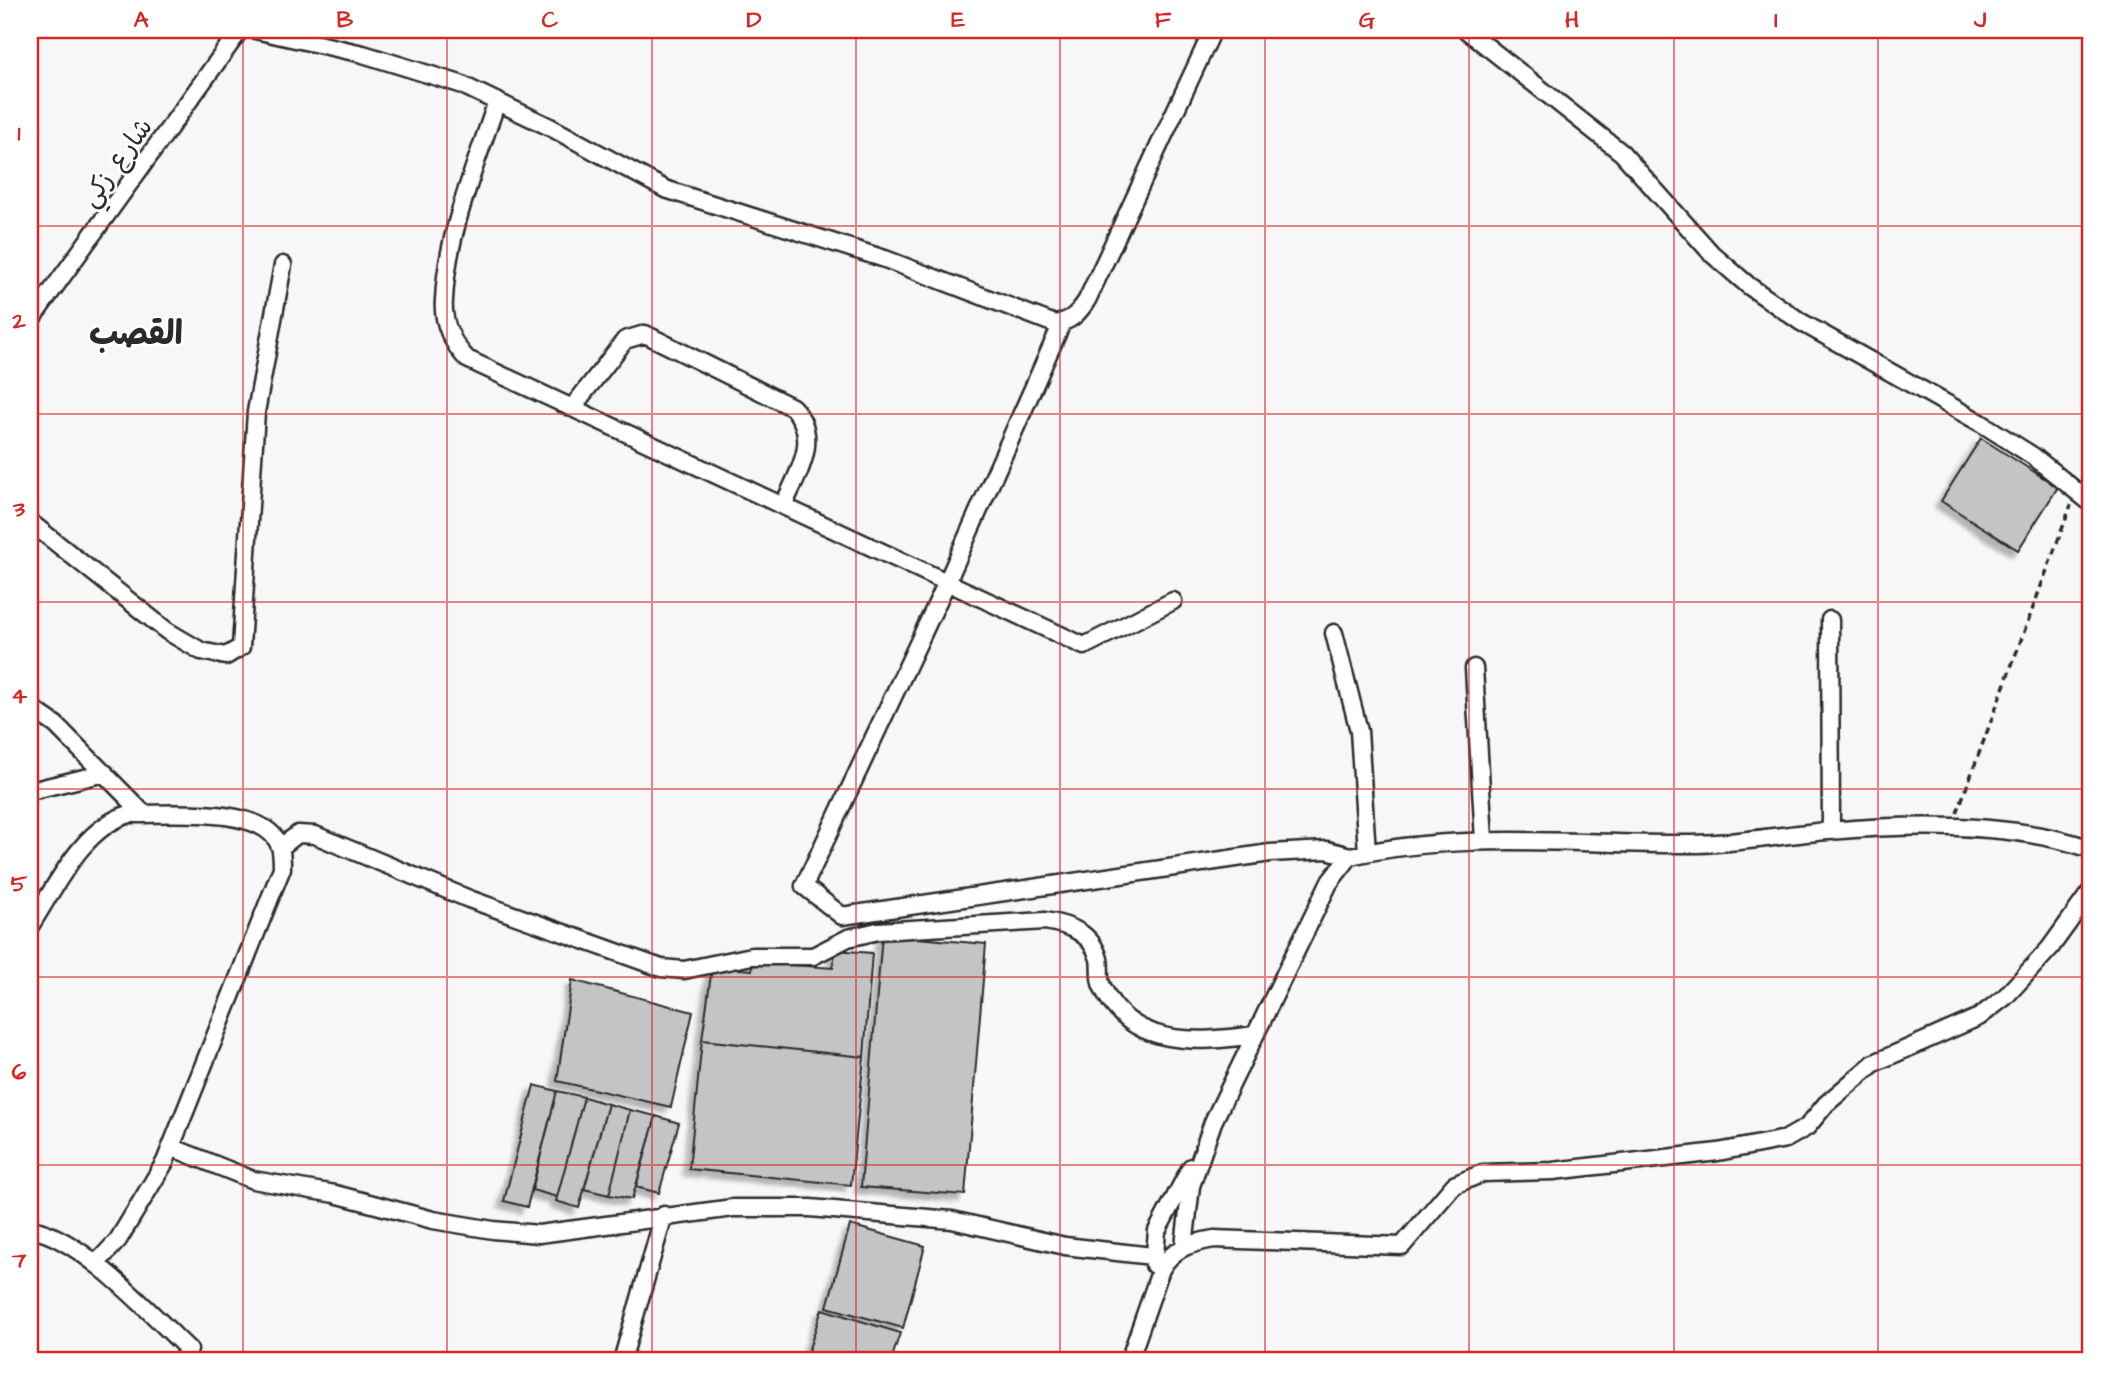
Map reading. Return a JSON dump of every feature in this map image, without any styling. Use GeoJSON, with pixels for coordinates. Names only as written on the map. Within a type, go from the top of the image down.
{"type":"FeatureCollection","features":[{"type":"Feature","properties":{"kind":"street","name":"شارع زكي"},"geometry":{"type":"LineString","coordinates":[[30,321],[240,30]]}},
{"type":"Feature","properties":{"kind":"street"},"geometry":{"type":"LineString","coordinates":[[255,30],[416,69],[497,101],[664,189],[885,259],[1042,321],[1062,323],[1078,314],[1087,300],[1213,30]]}},
{"type":"Feature","properties":{"kind":"street"},"geometry":{"type":"LineString","coordinates":[[1466,30],[1622,153],[1712,254],[1749,286],[1801,322],[1982,423],[2033,456],[2091,503]]}},
{"type":"Feature","properties":{"kind":"street"},"geometry":{"type":"LineString","coordinates":[[497,101],[457,222],[443,302],[448,329],[456,347],[467,359],[1084,646],[1173,600]]}},
{"type":"Feature","properties":{"kind":"street"},"geometry":{"type":"LineString","coordinates":[[30,522],[167,631],[201,651],[226,656],[241,647],[256,412],[284,265]]}},
{"type":"Feature","properties":{"kind":"street"},"geometry":{"type":"LineString","coordinates":[[1062,323],[947,582],[804,886],[842,916],[1270,853],[1327,850],[1350,856],[1484,840],[1695,844],[1831,830],[1951,828],[2034,834],[2091,849]]}},
{"type":"Feature","properties":{"kind":"street"},"geometry":{"type":"LineString","coordinates":[[572,408],[625,340],[645,334],[792,407],[800,415],[807,427],[808,443],[783,506]]}},
{"type":"Feature","properties":{"kind":"street"},"geometry":{"type":"LineString","coordinates":[[1830,620],[1831,830]]}},
{"type":"Feature","properties":{"kind":"street"},"geometry":{"type":"LineString","coordinates":[[1334,633],[1359,731],[1367,852]]}},
{"type":"Feature","properties":{"kind":"street"},"geometry":{"type":"LineString","coordinates":[[1475,668],[1484,840]]}},
{"type":"Feature","properties":{"kind":"street"},"geometry":{"type":"LineString","coordinates":[[30,707],[56,725],[144,814]]}},
{"type":"Feature","properties":{"kind":"street"},"geometry":{"type":"LineString","coordinates":[[30,791],[105,773]]}},
{"type":"Feature","properties":{"kind":"street"},"geometry":{"type":"LineString","coordinates":[[30,926],[98,829],[113,818],[144,814],[243,817],[260,824],[274,836],[281,847],[282,868],[171,1147],[123,1230],[96,1264]]}},
{"type":"Feature","properties":{"kind":"street"},"geometry":{"type":"LineString","coordinates":[[281,847],[298,834],[315,835],[469,899],[661,968],[684,971],[752,956],[813,956],[848,938],[878,931],[1045,921],[1068,925],[1092,943],[1100,960],[1100,982],[1112,1005],[1127,1019],[1169,1040],[1194,1042],[1254,1035]]}},
{"type":"Feature","properties":{"kind":"street"},"geometry":{"type":"LineString","coordinates":[[1156,1280],[1152,1256],[1157,1231],[1166,1209],[1200,1154],[1254,1035],[1329,883],[1350,856]]}},
{"type":"Feature","properties":{"kind":"street"},"geometry":{"type":"LineString","coordinates":[[1129,1361],[1156,1280],[1167,1259],[1184,1246],[1214,1239],[1402,1246],[1454,1185],[1467,1177],[1492,1172],[1553,1171],[1718,1152],[1786,1139],[1807,1127],[1826,1104],[1874,1063],[1979,1017],[2005,997],[2050,948],[2091,891]]}},
{"type":"Feature","properties":{"kind":"street"},"geometry":{"type":"LineString","coordinates":[[171,1147],[253,1180],[334,1194],[433,1220],[493,1230],[539,1234],[664,1215],[733,1208],[877,1213],[951,1220],[1065,1246],[1152,1256]]}},
{"type":"Feature","properties":{"kind":"street"},"geometry":{"type":"LineString","coordinates":[[1184,1246],[1191,1186],[1200,1154]]}},
{"type":"Feature","properties":{"kind":"street"},"geometry":{"type":"LineString","coordinates":[[622,1361],[664,1215]]}},
{"type":"Feature","properties":{"kind":"street"},"geometry":{"type":"LineString","coordinates":[[30,1229],[60,1241],[96,1264],[190,1358]]}},
{"type":"Feature","properties":{"kind":"path"},"geometry":{"type":"LineString","coordinates":[[1951,828],[1987,740],[2076,491]]}},
{"type":"Feature","properties":{"kind":"building"},"geometry":{"type":"Polygon","coordinates":[[[1981,438],[2058,487],[2018,550],[1941,501],[1981,438]]]}},
{"type":"Feature","properties":{"kind":"building"},"geometry":{"type":"Polygon","coordinates":[[[882,935],[986,944],[965,1195],[861,1187],[882,935]]]}},
{"type":"Feature","properties":{"kind":"building"},"geometry":{"type":"Polygon","coordinates":[[[835,950],[872,953],[864,1057],[702,1040],[712,967],[752,970],[753,962],[833,968],[835,950]]]}},
{"type":"Feature","properties":{"kind":"building"},"geometry":{"type":"Polygon","coordinates":[[[572,980],[693,1012],[671,1107],[557,1081],[572,980]]]}},
{"type":"Feature","properties":{"kind":"building"},"geometry":{"type":"Polygon","coordinates":[[[702,1040],[864,1057],[851,1185],[689,1169],[702,1040]]]}},
{"type":"Feature","properties":{"kind":"building"},"geometry":{"type":"Polygon","coordinates":[[[534,1085],[557,1091],[527,1207],[504,1201],[534,1085]]]}},
{"type":"Feature","properties":{"kind":"building"},"geometry":{"type":"Polygon","coordinates":[[[557,1091],[584,1097],[557,1197],[532,1190],[557,1091]]]}},
{"type":"Feature","properties":{"kind":"building"},"geometry":{"type":"Polygon","coordinates":[[[584,1097],[608,1104],[579,1208],[556,1201],[584,1097]]]}},
{"type":"Feature","properties":{"kind":"building"},"geometry":{"type":"Polygon","coordinates":[[[608,1104],[630,1110],[609,1195],[584,1189],[608,1104]]]}},
{"type":"Feature","properties":{"kind":"building"},"geometry":{"type":"Polygon","coordinates":[[[630,1110],[656,1116],[632,1199],[609,1195],[630,1110]]]}},
{"type":"Feature","properties":{"kind":"building"},"geometry":{"type":"Polygon","coordinates":[[[656,1116],[679,1123],[659,1193],[636,1187],[656,1116]]]}},
{"type":"Feature","properties":{"kind":"building"},"geometry":{"type":"Polygon","coordinates":[[[850,1225],[925,1246],[903,1328],[827,1307],[850,1225]]]}},
{"type":"Feature","properties":{"kind":"building"},"geometry":{"type":"Polygon","coordinates":[[[822,1309],[900,1333],[891,1361],[805,1361],[822,1309]]]}},
{"type":"Feature","properties":{"kind":"district","name":"القصب"},"geometry":{"type":"Point","coordinates":[136,332]}}]}
